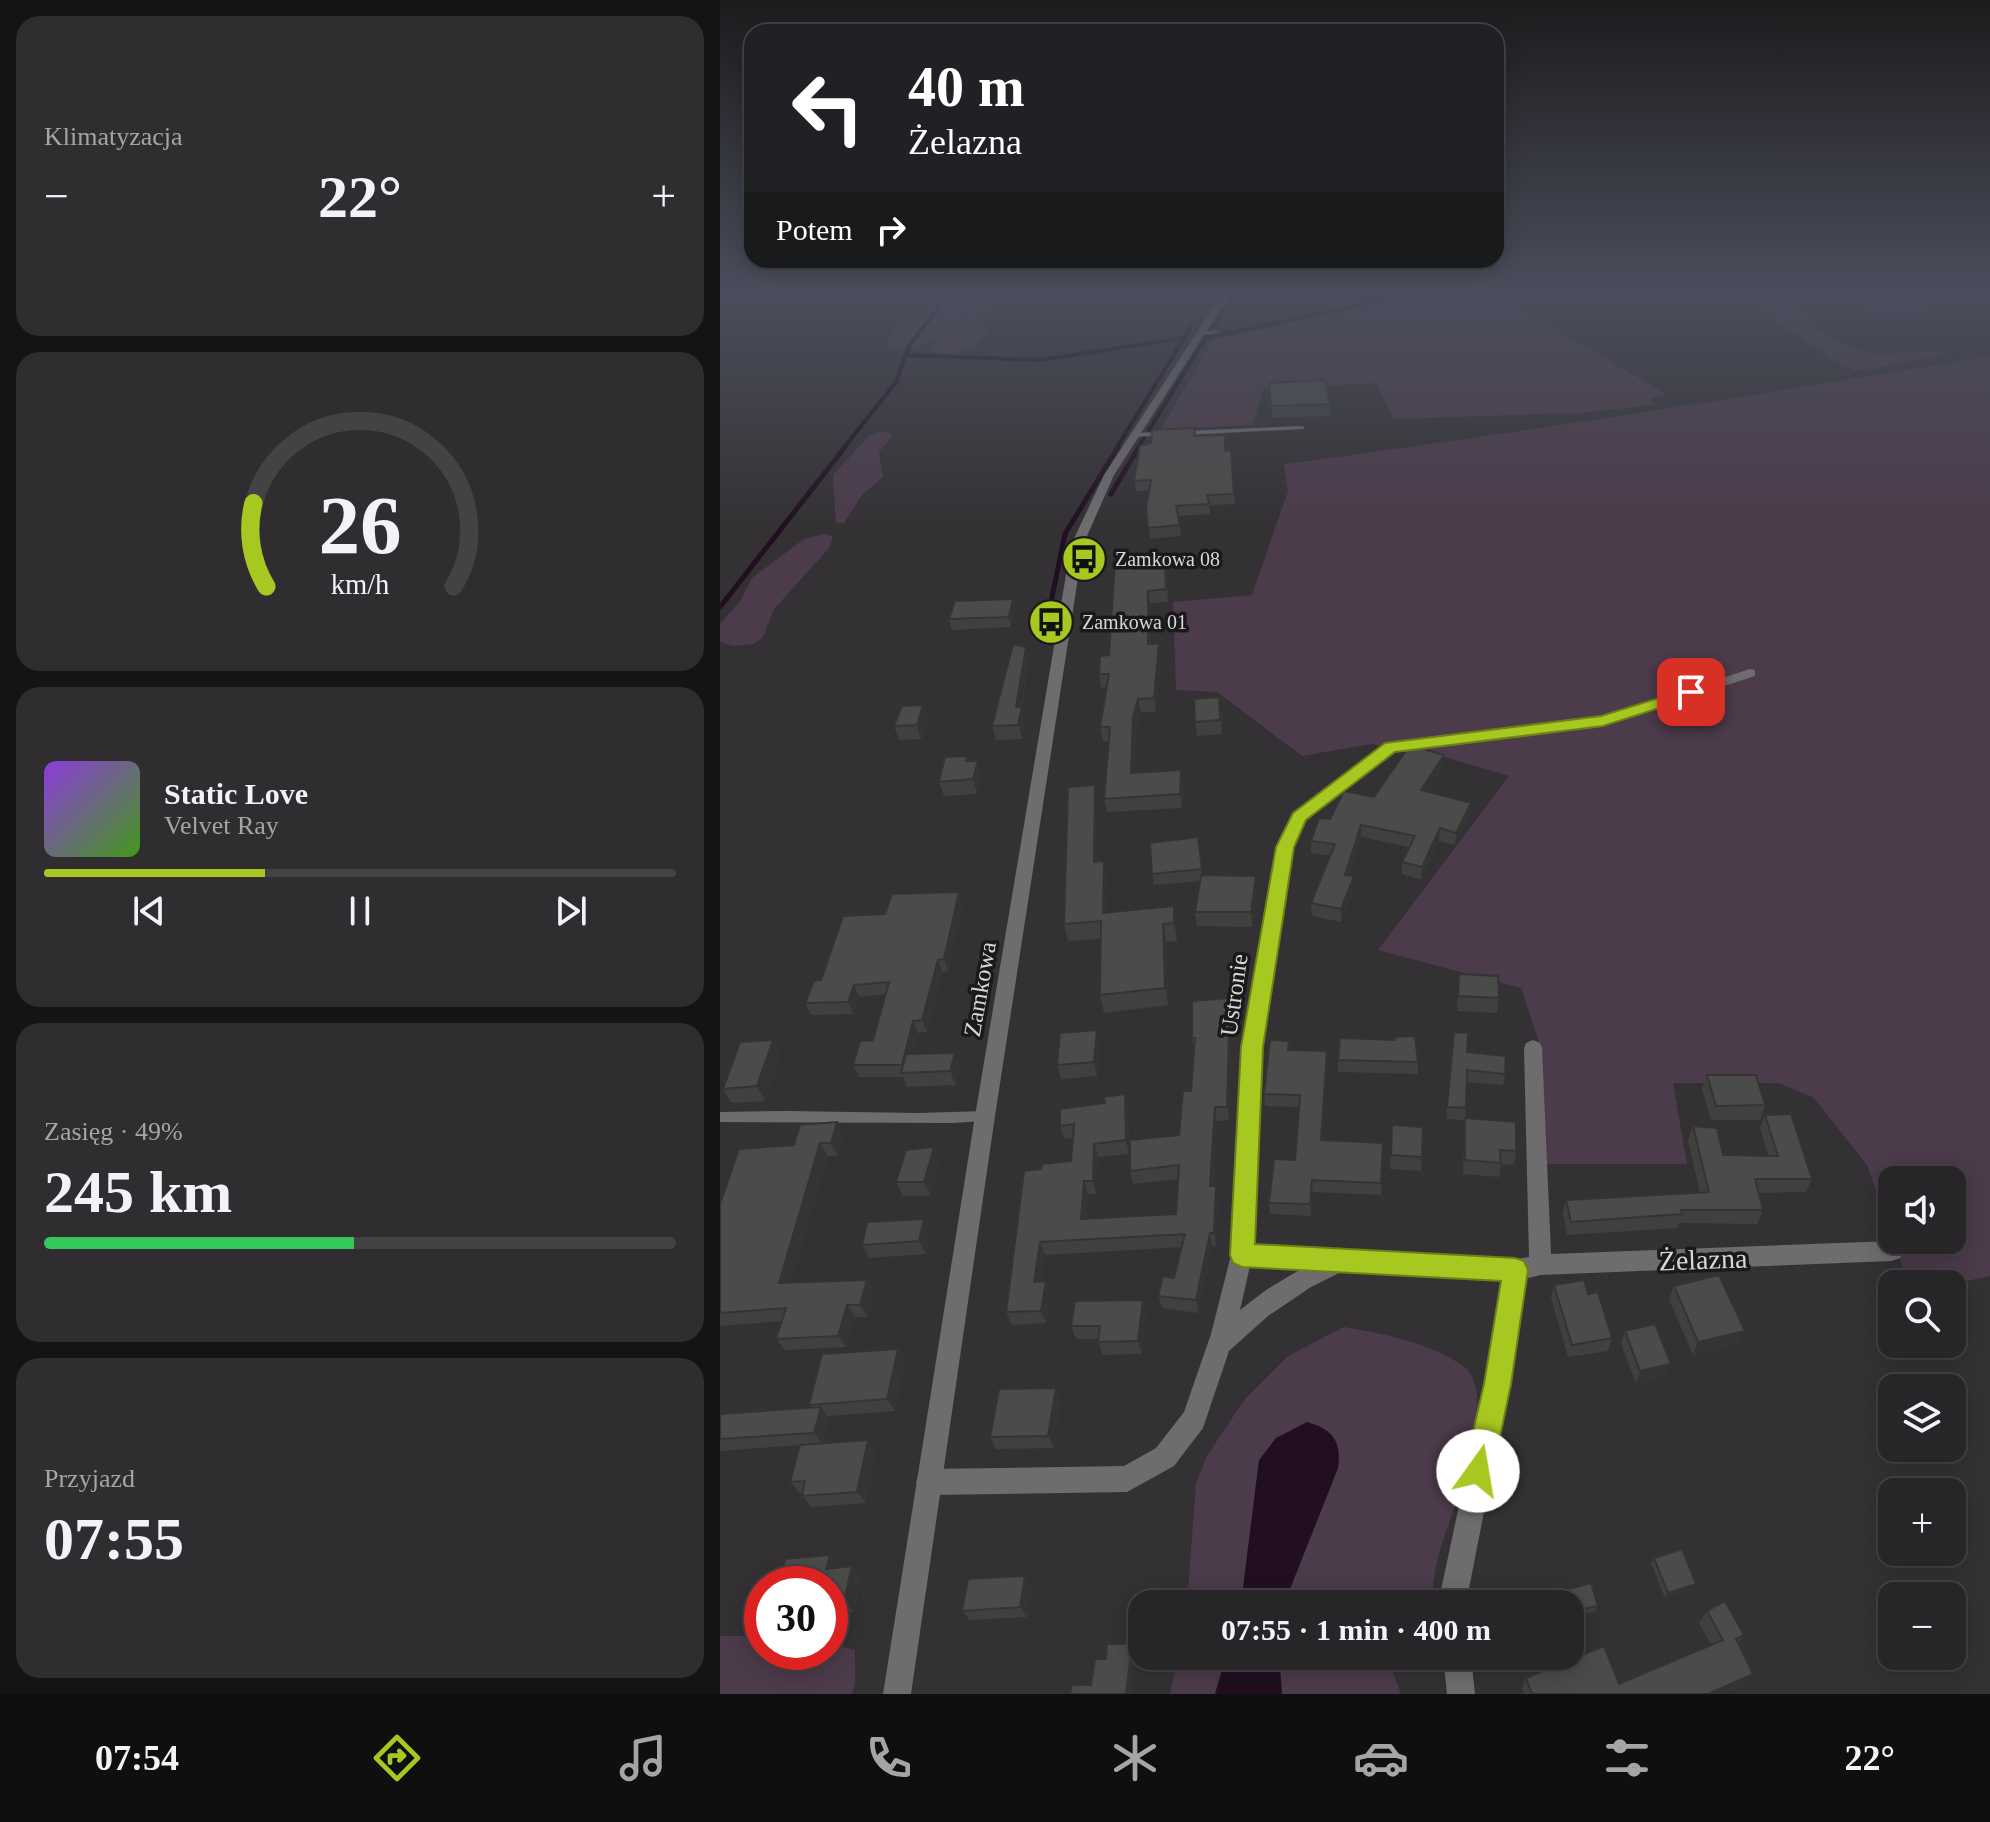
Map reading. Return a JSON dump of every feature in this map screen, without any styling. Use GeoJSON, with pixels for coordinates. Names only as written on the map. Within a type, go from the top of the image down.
{"type":"FeatureCollection","features":[{"type":"Feature","properties":{"kind":"street","name":"Zamkowa"},"geometry":{"type":"LineString","coordinates":[[897,1694],[985,1116],[1077,545],[1103,486],[1177,370]]}},
{"type":"Feature","properties":{"kind":"street","name":"Ustronie"},"geometry":{"type":"LineString","coordinates":[[929,1482],[1127,1479],[1165,1457],[1194,1419],[1220,1344],[1242,1255],[1252,1047],[1276,889],[1285,847],[1299,817],[1391,747],[1603,721],[1750,673]]}},
{"type":"Feature","properties":{"kind":"street"},"geometry":{"type":"LineString","coordinates":[[1533,1048],[1540,1265]]}},
{"type":"Feature","properties":{"kind":"street","name":"Żelazna"},"geometry":{"type":"LineString","coordinates":[[1242,1255],[1515,1270],[1540,1265],[1878,1252]]}},
{"type":"Feature","properties":{"kind":"street"},"geometry":{"type":"LineString","coordinates":[[1220,1344],[1277,1294],[1302,1277],[1341,1262]]}},
{"type":"Feature","properties":{"kind":"street"},"geometry":{"type":"LineString","coordinates":[[1455,1590],[1497,1384],[1515,1270]]}},
{"type":"Feature","properties":{"kind":"street"},"geometry":{"type":"LineString","coordinates":[[1458,1670],[1461,1694]]}},
{"type":"Feature","properties":{"kind":"lane"},"geometry":{"type":"LineString","coordinates":[[1135,435],[1302,428]]}},
{"type":"Feature","properties":{"kind":"lane"},"geometry":{"type":"LineString","coordinates":[[720,1117],[786,1115],[846,1120],[985,1116]]}},
{"type":"Feature","properties":{"kind":"shaded area"},"geometry":{"type":"Polygon","coordinates":[[[1195,370],[1625,370],[1668,395],[1650,399],[1655,405],[1579,413],[1394,419],[1376,383],[1263,389],[1253,425],[1161,429],[1195,370]]]}},
{"type":"Feature","properties":{"kind":"shaded area"},"geometry":{"type":"Polygon","coordinates":[[[1903,370],[1990,370],[1990,1276],[1966,1281],[1966,1270],[1904,1270],[1898,1254],[1966,1254],[1966,1166],[1878,1166],[1878,1196],[1867,1165],[1814,1098],[1779,1083],[1673,1083],[1687,1164],[1547,1164],[1540,1045],[1521,988],[1378,950],[1509,776],[1448,758],[1371,744],[1302,756],[1217,692],[1176,690],[1173,602],[1252,595],[1288,491],[1284,464],[1461,440],[1903,370]]]}},
{"type":"Feature","properties":{"kind":"shaded area"},"geometry":{"type":"Polygon","coordinates":[[[891,433],[892,436],[879,452],[883,477],[862,495],[844,523],[836,523],[833,475],[870,435],[891,433]]]}},
{"type":"Feature","properties":{"kind":"shaded area"},"geometry":{"type":"Polygon","coordinates":[[[824,534],[833,536],[830,547],[774,609],[763,637],[754,644],[732,646],[720,641],[720,624],[741,600],[752,578],[804,539],[824,534]]]}},
{"type":"Feature","properties":{"kind":"shaded area"},"geometry":{"type":"Polygon","coordinates":[[[1344,1327],[1423,1345],[1465,1368],[1474,1383],[1477,1404],[1475,1429],[1462,1484],[1438,1557],[1433,1590],[1290,1590],[1338,1468],[1259,1460],[1243,1590],[1188,1590],[1196,1483],[1207,1456],[1244,1400],[1288,1356],[1344,1327]]]}},
{"type":"Feature","properties":{"kind":"shaded area"},"geometry":{"type":"Polygon","coordinates":[[[1307,1422],[1323,1428],[1337,1444],[1338,1468],[1290,1590],[1243,1590],[1259,1460],[1276,1438],[1307,1422]]]}},
{"type":"Feature","properties":{"kind":"shaded area"},"geometry":{"type":"Polygon","coordinates":[[[720,1636],[744,1636],[744,1670],[848,1670],[848,1648],[855,1650],[852,1694],[720,1694],[720,1636]]]}},
{"type":"Feature","properties":{"kind":"shaded area"},"geometry":{"type":"Polygon","coordinates":[[[1175,1670],[1222,1670],[1215,1694],[1170,1694],[1175,1670]]]}},
{"type":"Feature","properties":{"kind":"shaded area"},"geometry":{"type":"Polygon","coordinates":[[[1222,1670],[1280,1670],[1282,1694],[1215,1694],[1222,1670]]]}},
{"type":"Feature","properties":{"kind":"shaded area"},"geometry":{"type":"Polygon","coordinates":[[[1280,1670],[1392,1670],[1401,1694],[1282,1694],[1280,1670]]]}},
{"type":"Feature","properties":{"kind":"building"},"geometry":{"type":"Polygon","coordinates":[[[1325,380],[1330,404],[1271,406],[1269,383],[1325,380]]]}},
{"type":"Feature","properties":{"kind":"building"},"geometry":{"type":"Polygon","coordinates":[[[1195,428],[1194,436],[1225,435],[1225,451],[1231,450],[1234,494],[1207,495],[1209,504],[1176,506],[1180,525],[1148,528],[1146,509],[1151,480],[1134,481],[1140,446],[1151,443],[1152,430],[1195,428]]]}},
{"type":"Feature","properties":{"kind":"building"},"geometry":{"type":"Polygon","coordinates":[[[1154,557],[1156,566],[1165,566],[1166,589],[1148,591],[1148,644],[1159,644],[1154,698],[1138,699],[1133,717],[1131,773],[1181,770],[1180,794],[1104,799],[1110,727],[1100,727],[1109,674],[1099,674],[1100,656],[1109,655],[1115,561],[1154,557]]]}},
{"type":"Feature","properties":{"kind":"building"},"geometry":{"type":"Polygon","coordinates":[[[1013,599],[1009,617],[949,619],[955,601],[1013,599]]]}},
{"type":"Feature","properties":{"kind":"building"},"geometry":{"type":"Polygon","coordinates":[[[1013,644],[1026,647],[1016,707],[1022,707],[1018,725],[992,726],[1013,644]]]}},
{"type":"Feature","properties":{"kind":"building"},"geometry":{"type":"Polygon","coordinates":[[[1219,697],[1220,720],[1195,722],[1194,699],[1219,697]]]}},
{"type":"Feature","properties":{"kind":"building"},"geometry":{"type":"Polygon","coordinates":[[[923,705],[917,725],[894,726],[902,706],[923,705]]]}},
{"type":"Feature","properties":{"kind":"building"},"geometry":{"type":"Polygon","coordinates":[[[1410,745],[1444,755],[1421,790],[1471,803],[1456,833],[1440,828],[1422,867],[1402,862],[1415,836],[1361,825],[1345,875],[1354,876],[1341,909],[1311,903],[1335,844],[1311,841],[1319,818],[1330,819],[1344,791],[1374,797],[1410,745]]]}},
{"type":"Feature","properties":{"kind":"building"},"geometry":{"type":"Polygon","coordinates":[[[968,756],[966,761],[978,761],[973,779],[939,782],[945,757],[968,756]]]}},
{"type":"Feature","properties":{"kind":"building"},"geometry":{"type":"Polygon","coordinates":[[[1095,785],[1094,862],[1104,861],[1103,913],[1174,906],[1174,923],[1163,924],[1165,988],[1100,995],[1101,921],[1064,924],[1068,787],[1095,785]]]}},
{"type":"Feature","properties":{"kind":"building"},"geometry":{"type":"Polygon","coordinates":[[[1198,837],[1202,869],[1152,874],[1150,843],[1198,837]]]}},
{"type":"Feature","properties":{"kind":"building"},"geometry":{"type":"Polygon","coordinates":[[[1201,875],[1256,876],[1251,912],[1195,912],[1201,875]]]}},
{"type":"Feature","properties":{"kind":"building"},"geometry":{"type":"Polygon","coordinates":[[[959,892],[944,959],[938,960],[922,1020],[913,1021],[902,1065],[853,1065],[860,1041],[873,1040],[889,982],[854,985],[848,1002],[805,1003],[814,981],[821,980],[843,916],[885,914],[892,894],[959,892]]]}},
{"type":"Feature","properties":{"kind":"building"},"geometry":{"type":"Polygon","coordinates":[[[1459,974],[1498,976],[1499,998],[1458,996],[1459,974]]]}},
{"type":"Feature","properties":{"kind":"building"},"geometry":{"type":"Polygon","coordinates":[[[1230,998],[1227,1107],[1215,1107],[1210,1186],[1216,1186],[1214,1233],[1210,1233],[1196,1300],[1158,1296],[1163,1276],[1174,1278],[1185,1234],[1040,1242],[1034,1282],[1046,1281],[1041,1311],[1006,1312],[1024,1171],[1041,1169],[1042,1164],[1071,1161],[1074,1124],[1060,1126],[1060,1109],[1105,1103],[1104,1097],[1125,1094],[1126,1140],[1094,1144],[1093,1181],[1084,1181],[1081,1219],[1176,1214],[1179,1165],[1130,1171],[1130,1140],[1179,1135],[1183,1091],[1191,1091],[1195,1038],[1192,1038],[1192,1001],[1230,998]]]}},
{"type":"Feature","properties":{"kind":"building"},"geometry":{"type":"Polygon","coordinates":[[[1097,1030],[1094,1062],[1057,1065],[1060,1033],[1097,1030]]]}},
{"type":"Feature","properties":{"kind":"building"},"geometry":{"type":"Polygon","coordinates":[[[1454,1032],[1468,1033],[1467,1052],[1506,1056],[1505,1074],[1467,1070],[1466,1108],[1447,1107],[1454,1032]]]}},
{"type":"Feature","properties":{"kind":"building"},"geometry":{"type":"Polygon","coordinates":[[[1415,1036],[1418,1062],[1338,1060],[1340,1038],[1395,1040],[1394,1037],[1415,1036]]]}},
{"type":"Feature","properties":{"kind":"building"},"geometry":{"type":"Polygon","coordinates":[[[773,1040],[757,1086],[723,1089],[740,1042],[773,1040]]]}},
{"type":"Feature","properties":{"kind":"building"},"geometry":{"type":"Polygon","coordinates":[[[1270,1040],[1289,1041],[1288,1050],[1327,1051],[1321,1140],[1383,1143],[1381,1183],[1312,1180],[1310,1204],[1269,1203],[1274,1159],[1295,1160],[1300,1095],[1264,1094],[1270,1040]]]}},
{"type":"Feature","properties":{"kind":"building"},"geometry":{"type":"Polygon","coordinates":[[[955,1053],[950,1071],[901,1073],[906,1054],[955,1053]]]}},
{"type":"Feature","properties":{"kind":"building"},"geometry":{"type":"Polygon","coordinates":[[[1707,1075],[1756,1075],[1765,1105],[1716,1106],[1707,1075]]]}},
{"type":"Feature","properties":{"kind":"building"},"geometry":{"type":"Polygon","coordinates":[[[1791,1114],[1812,1179],[1755,1179],[1763,1210],[1681,1210],[1682,1214],[1571,1222],[1566,1200],[1709,1192],[1693,1126],[1717,1128],[1723,1155],[1778,1156],[1765,1115],[1791,1114]]]}},
{"type":"Feature","properties":{"kind":"building"},"geometry":{"type":"Polygon","coordinates":[[[1465,1118],[1516,1122],[1516,1151],[1500,1150],[1501,1163],[1465,1160],[1465,1118]]]}},
{"type":"Feature","properties":{"kind":"building"},"geometry":{"type":"Polygon","coordinates":[[[837,1122],[831,1143],[820,1143],[779,1283],[867,1280],[860,1305],[847,1305],[838,1336],[776,1339],[786,1308],[720,1313],[720,1204],[739,1149],[794,1145],[800,1125],[837,1122]]]}},
{"type":"Feature","properties":{"kind":"building"},"geometry":{"type":"Polygon","coordinates":[[[1392,1125],[1423,1127],[1422,1157],[1391,1155],[1392,1125]]]}},
{"type":"Feature","properties":{"kind":"building"},"geometry":{"type":"Polygon","coordinates":[[[934,1147],[924,1182],[896,1182],[906,1150],[934,1147]]]}},
{"type":"Feature","properties":{"kind":"building"},"geometry":{"type":"Polygon","coordinates":[[[924,1219],[919,1241],[862,1245],[867,1222],[924,1219]]]}},
{"type":"Feature","properties":{"kind":"building"},"geometry":{"type":"Polygon","coordinates":[[[1719,1275],[1745,1331],[1698,1342],[1674,1286],[1719,1275]]]}},
{"type":"Feature","properties":{"kind":"building"},"geometry":{"type":"Polygon","coordinates":[[[1584,1280],[1588,1294],[1598,1292],[1612,1338],[1572,1345],[1554,1285],[1584,1280]]]}},
{"type":"Feature","properties":{"kind":"building"},"geometry":{"type":"Polygon","coordinates":[[[1143,1300],[1138,1341],[1098,1342],[1100,1326],[1071,1326],[1075,1301],[1143,1300]]]}},
{"type":"Feature","properties":{"kind":"building"},"geometry":{"type":"Polygon","coordinates":[[[1655,1324],[1671,1364],[1640,1371],[1625,1331],[1655,1324]]]}},
{"type":"Feature","properties":{"kind":"building"},"geometry":{"type":"Polygon","coordinates":[[[898,1349],[887,1399],[809,1405],[822,1354],[898,1349]]]}},
{"type":"Feature","properties":{"kind":"building"},"geometry":{"type":"Polygon","coordinates":[[[1056,1388],[1048,1436],[990,1437],[999,1389],[1056,1388]]]}},
{"type":"Feature","properties":{"kind":"building"},"geometry":{"type":"Polygon","coordinates":[[[821,1407],[814,1433],[720,1439],[720,1414],[821,1407]]]}},
{"type":"Feature","properties":{"kind":"building"},"geometry":{"type":"Polygon","coordinates":[[[868,1440],[857,1492],[802,1496],[805,1481],[790,1482],[800,1445],[868,1440]]]}},
{"type":"Feature","properties":{"kind":"building"},"geometry":{"type":"Polygon","coordinates":[[[1682,1549],[1696,1584],[1668,1593],[1654,1558],[1682,1549]]]}},
{"type":"Feature","properties":{"kind":"building"},"geometry":{"type":"Polygon","coordinates":[[[830,1555],[827,1566],[783,1566],[785,1559],[830,1555]]]}},
{"type":"Feature","properties":{"kind":"building"},"geometry":{"type":"Polygon","coordinates":[[[1025,1576],[1020,1607],[962,1611],[968,1579],[1025,1576]]]}},
{"type":"Feature","properties":{"kind":"building"},"geometry":{"type":"Polygon","coordinates":[[[1591,1583],[1598,1606],[1584,1609],[1584,1590],[1569,1589],[1591,1583]]]}},
{"type":"Feature","properties":{"kind":"building"},"geometry":{"type":"Polygon","coordinates":[[[1725,1601],[1744,1635],[1736,1639],[1753,1674],[1708,1694],[1532,1694],[1526,1678],[1546,1670],[1584,1670],[1584,1654],[1604,1646],[1619,1684],[1723,1640],[1707,1611],[1725,1601]]]}},
{"type":"Feature","properties":{"kind":"building"},"geometry":{"type":"Polygon","coordinates":[[[1107,1644],[1128,1644],[1126,1694],[1070,1694],[1072,1685],[1091,1685],[1095,1659],[1106,1659],[1107,1644]]]}},
{"type":"Feature","properties":{"kind":"waterway"},"geometry":{"type":"LineString","coordinates":[[843,449],[896,382],[900,370]]}},
{"type":"Feature","properties":{"kind":"waterway"},"geometry":{"type":"LineString","coordinates":[[1116,449],[1164,370]]}},
{"type":"Feature","properties":{"kind":"waterway"},"geometry":{"type":"LineString","coordinates":[[1149,430],[1186,370]]}},
{"type":"Feature","properties":{"kind":"waterway"},"geometry":{"type":"LineString","coordinates":[[1137,449],[1144,438]]}},
{"type":"Feature","properties":{"kind":"waterway"},"geometry":{"type":"LineString","coordinates":[[720,607],[845,447]]}},
{"type":"Feature","properties":{"kind":"waterway"},"geometry":{"type":"LineString","coordinates":[[1052,597],[1065,534],[1118,447]]}},
{"type":"Feature","properties":{"kind":"waterway"},"geometry":{"type":"LineString","coordinates":[[1111,494],[1139,447]]}},
{"type":"Feature","properties":{"kind":"place","name":"Zamkowa 08"},"geometry":{"type":"Point","coordinates":[1084,559]}},
{"type":"Feature","properties":{"kind":"place","name":"Zamkowa 01"},"geometry":{"type":"Point","coordinates":[1051,622]}},
{"type":"Feature","properties":{"kind":"route"},"geometry":{"type":"LineString","coordinates":[[1478,1471],[1497,1384],[1515,1270],[1242,1255],[1252,1047],[1285,847],[1299,817],[1391,747],[1603,721],[1691,692]]}}]}
